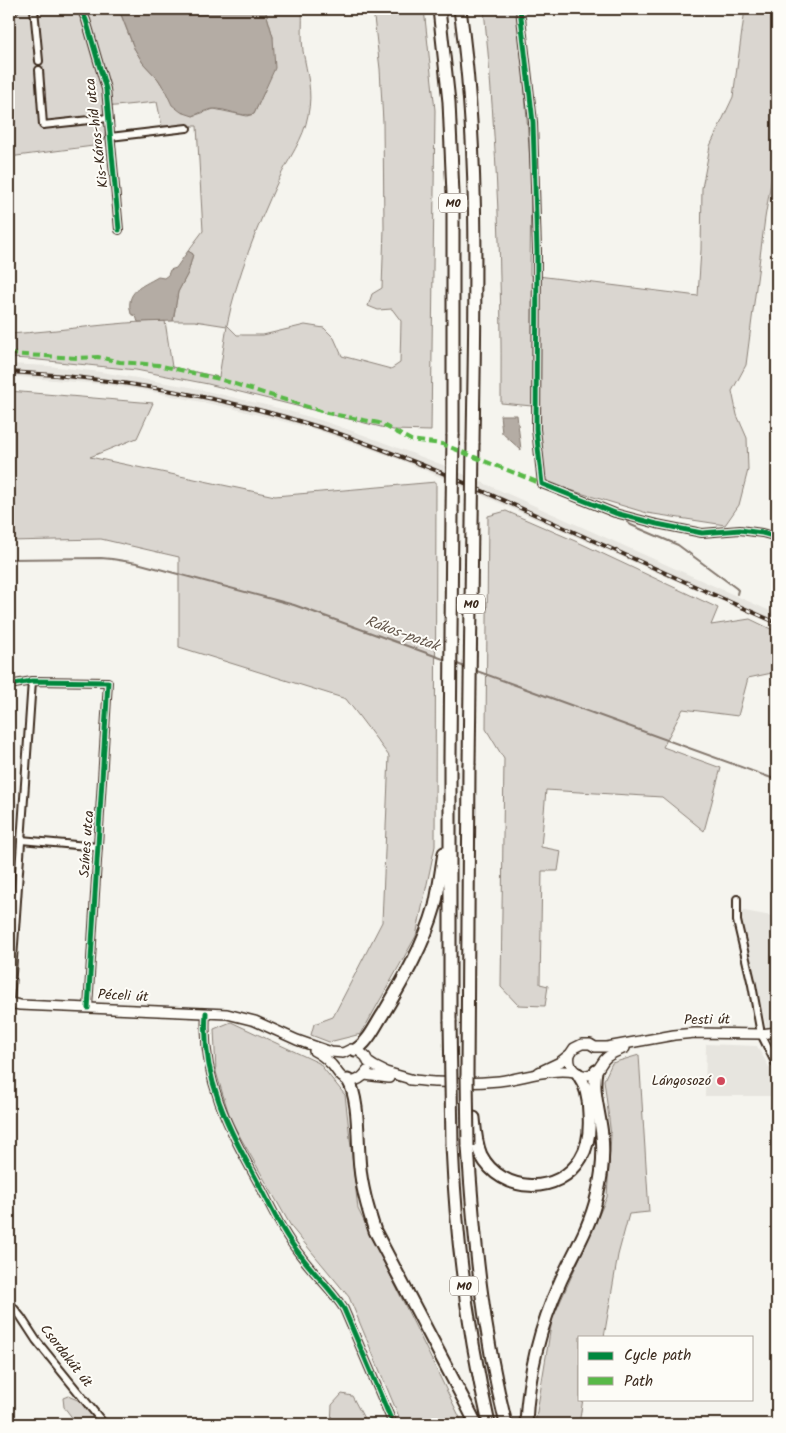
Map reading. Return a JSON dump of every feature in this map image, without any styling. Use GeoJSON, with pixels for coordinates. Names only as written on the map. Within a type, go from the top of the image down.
{"type":"FeatureCollection","features":[{"type":"Feature","properties":{"kind":"highway","name":"M0"},"geometry":{"type":"LineString","coordinates":[[439,9],[449,102],[453,194],[450,757],[452,1145],[462,1272],[471,1338],[488,1424]]}},
{"type":"Feature","properties":{"kind":"highway","name":"M0"},"geometry":{"type":"LineString","coordinates":[[460,9],[466,55],[472,150],[474,246],[467,1020],[468,1146],[475,1242],[484,1308],[506,1424]]}},
{"type":"Feature","properties":{"kind":"highway"},"geometry":{"type":"LineString","coordinates":[[355,1050],[366,1040],[389,1003],[416,956],[426,933],[439,886],[450,809]]}},
{"type":"Feature","properties":{"kind":"highway"},"geometry":{"type":"LineString","coordinates":[[526,1424],[529,1389],[540,1337],[554,1296],[589,1224],[599,1187],[602,1142],[595,1090],[598,1067]]}},
{"type":"Feature","properties":{"kind":"highway"},"geometry":{"type":"LineString","coordinates":[[467,1077],[478,1146],[482,1155],[494,1172],[509,1182],[536,1186],[552,1182],[569,1172],[578,1163],[586,1148],[589,1131],[589,1110],[584,1084],[577,1073]]}},
{"type":"Feature","properties":{"kind":"highway"},"geometry":{"type":"LineString","coordinates":[[348,1080],[356,1101],[358,1147],[363,1189],[375,1231],[476,1424]]}},
{"type":"Feature","properties":{"kind":"main road","name":"Péceli út"},"geometry":{"type":"LineString","coordinates":[[9,1003],[226,1014],[249,1019],[296,1040]]}},
{"type":"Feature","properties":{"kind":"main road","name":"Pesti út"},"geometry":{"type":"LineString","coordinates":[[639,1042],[664,1036],[695,1033],[761,1034],[777,1032]]}},
{"type":"Feature","properties":{"kind":"main road"},"geometry":{"type":"LineString","coordinates":[[296,1040],[330,1052],[342,1053]]}},
{"type":"Feature","properties":{"kind":"main road"},"geometry":{"type":"LineString","coordinates":[[296,1040],[326,1059],[343,1078],[348,1080],[358,1080],[365,1075],[368,1062]]}},
{"type":"Feature","properties":{"kind":"main road"},"geometry":{"type":"LineString","coordinates":[[595,1047],[639,1042]]}},
{"type":"Feature","properties":{"kind":"main road"},"geometry":{"type":"LineString","coordinates":[[540,1072],[566,1071],[587,1075],[610,1055],[639,1042]]}},
{"type":"Feature","properties":{"kind":"main road"},"geometry":{"type":"LineString","coordinates":[[365,1075],[400,1080],[438,1082],[489,1081],[526,1076],[540,1072],[560,1062],[574,1048],[582,1044],[590,1044],[600,1054],[598,1067]]}},
{"type":"Feature","properties":{"kind":"main road"},"geometry":{"type":"LineString","coordinates":[[337,1070],[337,1060],[342,1053],[346,1050],[355,1050],[363,1054],[368,1062],[374,1066],[386,1072],[414,1080]]}},
{"type":"Feature","properties":{"kind":"main road"},"geometry":{"type":"LineString","coordinates":[[570,1054],[570,1065],[577,1073]]}},
{"type":"Feature","properties":{"kind":"street"},"geometry":{"type":"LineString","coordinates":[[9,9],[15,9]]}},
{"type":"Feature","properties":{"kind":"street"},"geometry":{"type":"LineString","coordinates":[[34,9],[39,61]]}},
{"type":"Feature","properties":{"kind":"street","name":"Kis-Káros-híd utca"},"geometry":{"type":"LineString","coordinates":[[80,9],[86,20],[106,88],[119,230]]}},
{"type":"Feature","properties":{"kind":"street"},"geometry":{"type":"LineString","coordinates":[[520,9],[533,122],[537,251],[536,430],[542,484],[615,513],[657,524],[702,534],[740,530],[777,537]]}},
{"type":"Feature","properties":{"kind":"street"},"geometry":{"type":"LineString","coordinates":[[40,70],[43,125],[108,118]]}},
{"type":"Feature","properties":{"kind":"street","name":"Kis-Káros-híd utca"},"geometry":{"type":"LineString","coordinates":[[110,136],[187,128]]}},
{"type":"Feature","properties":{"kind":"street"},"geometry":{"type":"LineString","coordinates":[[9,685],[32,681],[9,1003]]}},
{"type":"Feature","properties":{"kind":"street","name":"Színes utca"},"geometry":{"type":"LineString","coordinates":[[32,681],[108,682],[88,1008]]}},
{"type":"Feature","properties":{"kind":"street"},"geometry":{"type":"LineString","coordinates":[[21,840],[98,847]]}},
{"type":"Feature","properties":{"kind":"street"},"geometry":{"type":"LineString","coordinates":[[737,899],[737,921],[761,1034],[777,1066]]}},
{"type":"Feature","properties":{"kind":"street"},"geometry":{"type":"LineString","coordinates":[[206,1013],[205,1027],[208,1067],[219,1105],[230,1131],[287,1238],[301,1258],[334,1294],[344,1309],[393,1424]]}},
{"type":"Feature","properties":{"kind":"street","name":"Csordakút út"},"geometry":{"type":"LineString","coordinates":[[9,1302],[36,1340],[104,1424]]}},
{"type":"Feature","properties":{"kind":"shaded area"},"geometry":{"type":"Polygon","coordinates":[[[9,9],[122,9],[121,15],[134,48],[143,63],[158,79],[165,90],[193,116],[214,109],[247,116],[254,114],[264,92],[273,37],[265,9],[302,9],[302,46],[310,90],[306,124],[255,234],[236,288],[227,325],[237,335],[263,335],[305,325],[324,328],[334,338],[342,356],[391,369],[400,363],[401,321],[392,309],[378,310],[368,306],[372,294],[382,288],[384,228],[383,122],[380,69],[373,9],[424,9],[435,110],[431,431],[393,430],[208,384],[136,370],[9,358],[9,334],[165,321],[172,367],[219,377],[227,326],[195,321],[173,321],[178,292],[188,273],[193,254],[188,251],[203,231],[197,126],[162,126],[157,102],[105,107],[105,141],[101,142],[101,145],[9,157],[9,9]]]}},
{"type":"Feature","properties":{"kind":"shaded area"},"geometry":{"type":"Polygon","coordinates":[[[122,9],[265,9],[273,37],[275,68],[254,114],[244,115],[213,109],[193,116],[181,112],[172,105],[158,79],[143,63],[134,48],[121,14],[122,9]]]}},
{"type":"Feature","properties":{"kind":"shaded area"},"geometry":{"type":"Polygon","coordinates":[[[484,9],[517,9],[531,173],[530,275],[698,296],[702,188],[710,146],[733,97],[745,9],[777,9],[777,147],[765,218],[746,365],[732,391],[737,415],[747,438],[748,470],[739,505],[725,525],[647,513],[540,481],[532,406],[501,403],[498,206],[484,9]]]}},
{"type":"Feature","properties":{"kind":"shaded area"},"geometry":{"type":"Polygon","coordinates":[[[188,251],[193,254],[188,273],[178,292],[173,321],[138,322],[136,316],[131,314],[130,300],[132,295],[158,277],[164,278],[168,275],[170,270],[176,268],[188,251]]]}},
{"type":"Feature","properties":{"kind":"shaded area"},"geometry":{"type":"Polygon","coordinates":[[[9,364],[101,372],[190,387],[320,420],[443,465],[777,614],[777,625],[398,459],[317,430],[231,408],[143,390],[9,376],[9,364]]]}},
{"type":"Feature","properties":{"kind":"shaded area"},"geometry":{"type":"Polygon","coordinates":[[[9,391],[153,403],[137,438],[90,457],[275,496],[436,482],[435,846],[416,936],[361,1034],[329,1042],[311,1035],[314,1024],[333,1017],[382,922],[389,756],[346,699],[179,647],[179,557],[101,539],[9,541],[9,391]]]}},
{"type":"Feature","properties":{"kind":"shaded area"},"geometry":{"type":"Polygon","coordinates":[[[500,415],[517,415],[521,450],[502,433],[500,415]]]}},
{"type":"Feature","properties":{"kind":"shaded area"},"geometry":{"type":"Polygon","coordinates":[[[506,511],[582,544],[718,608],[711,625],[750,619],[777,632],[777,672],[748,678],[738,716],[683,709],[663,747],[721,768],[704,831],[662,797],[546,790],[541,847],[561,851],[558,871],[542,871],[540,984],[548,986],[545,1006],[518,1005],[501,987],[504,759],[486,729],[488,516],[506,511]]]}},
{"type":"Feature","properties":{"kind":"shaded area"},"geometry":{"type":"Polygon","coordinates":[[[739,910],[777,917],[777,1056],[771,1044],[741,928],[739,910]]]}},
{"type":"Feature","properties":{"kind":"shaded area"},"geometry":{"type":"Polygon","coordinates":[[[231,1022],[319,1063],[345,1095],[358,1209],[463,1424],[402,1424],[349,1297],[292,1228],[231,1121],[216,1072],[214,1029],[231,1022]]]}},
{"type":"Feature","properties":{"kind":"shaded area"},"geometry":{"type":"Polygon","coordinates":[[[706,1044],[757,1046],[777,1081],[777,1096],[705,1096],[706,1044]]]}},
{"type":"Feature","properties":{"kind":"shaded area"},"geometry":{"type":"Polygon","coordinates":[[[639,1055],[649,1212],[629,1214],[618,1255],[604,1336],[578,1336],[578,1400],[583,1400],[579,1424],[535,1424],[552,1320],[607,1197],[611,1135],[604,1080],[612,1063],[639,1055]]]}},
{"type":"Feature","properties":{"kind":"shaded area"},"geometry":{"type":"Polygon","coordinates":[[[342,1394],[352,1396],[367,1424],[331,1424],[332,1405],[342,1394]]]}},
{"type":"Feature","properties":{"kind":"shaded area"},"geometry":{"type":"Polygon","coordinates":[[[68,1396],[80,1401],[102,1424],[77,1424],[64,1407],[63,1398],[68,1396]]]}},
{"type":"Feature","properties":{"kind":"waterway"},"geometry":{"type":"LineString","coordinates":[[627,522],[678,545],[736,588],[738,590],[737,594]]}},
{"type":"Feature","properties":{"kind":"waterway","name":"Rákos-patak"},"geometry":{"type":"LineString","coordinates":[[9,559],[101,558],[137,563],[294,605],[446,660]]}},
{"type":"Feature","properties":{"kind":"waterway","name":"Rákos-patak"},"geometry":{"type":"LineString","coordinates":[[455,663],[467,668]]}},
{"type":"Feature","properties":{"kind":"waterway","name":"Rákos-patak"},"geometry":{"type":"LineString","coordinates":[[474,670],[777,780]]}},
{"type":"Feature","properties":{"kind":"railway"},"geometry":{"type":"LineString","coordinates":[[9,372],[87,378],[205,397],[282,416],[334,432],[440,472],[777,623]]}},
{"type":"Feature","properties":{"kind":"marked path"},"geometry":{"type":"LineString","coordinates":[[9,354],[78,358],[98,357],[120,362],[158,365],[219,379],[327,413],[379,423],[411,440],[442,444],[542,484]]}},
{"type":"Feature","properties":{"kind":"cycle path"},"geometry":{"type":"LineString","coordinates":[[80,9],[86,20],[106,89],[119,230]]}},
{"type":"Feature","properties":{"kind":"cycle path"},"geometry":{"type":"LineString","coordinates":[[520,9],[533,122],[537,251],[536,429],[542,484],[615,513],[657,524],[702,533],[740,530],[777,537]]}},
{"type":"Feature","properties":{"kind":"cycle path"},"geometry":{"type":"LineString","coordinates":[[9,685],[32,681],[108,682],[88,1008]]}},
{"type":"Feature","properties":{"kind":"cycle path"},"geometry":{"type":"LineString","coordinates":[[206,1013],[208,1061],[213,1083],[229,1125],[289,1240],[344,1309],[393,1424]]}},
{"type":"Feature","properties":{"kind":"place","name":"Lángosozó"},"geometry":{"type":"Point","coordinates":[721,1081]}}]}
